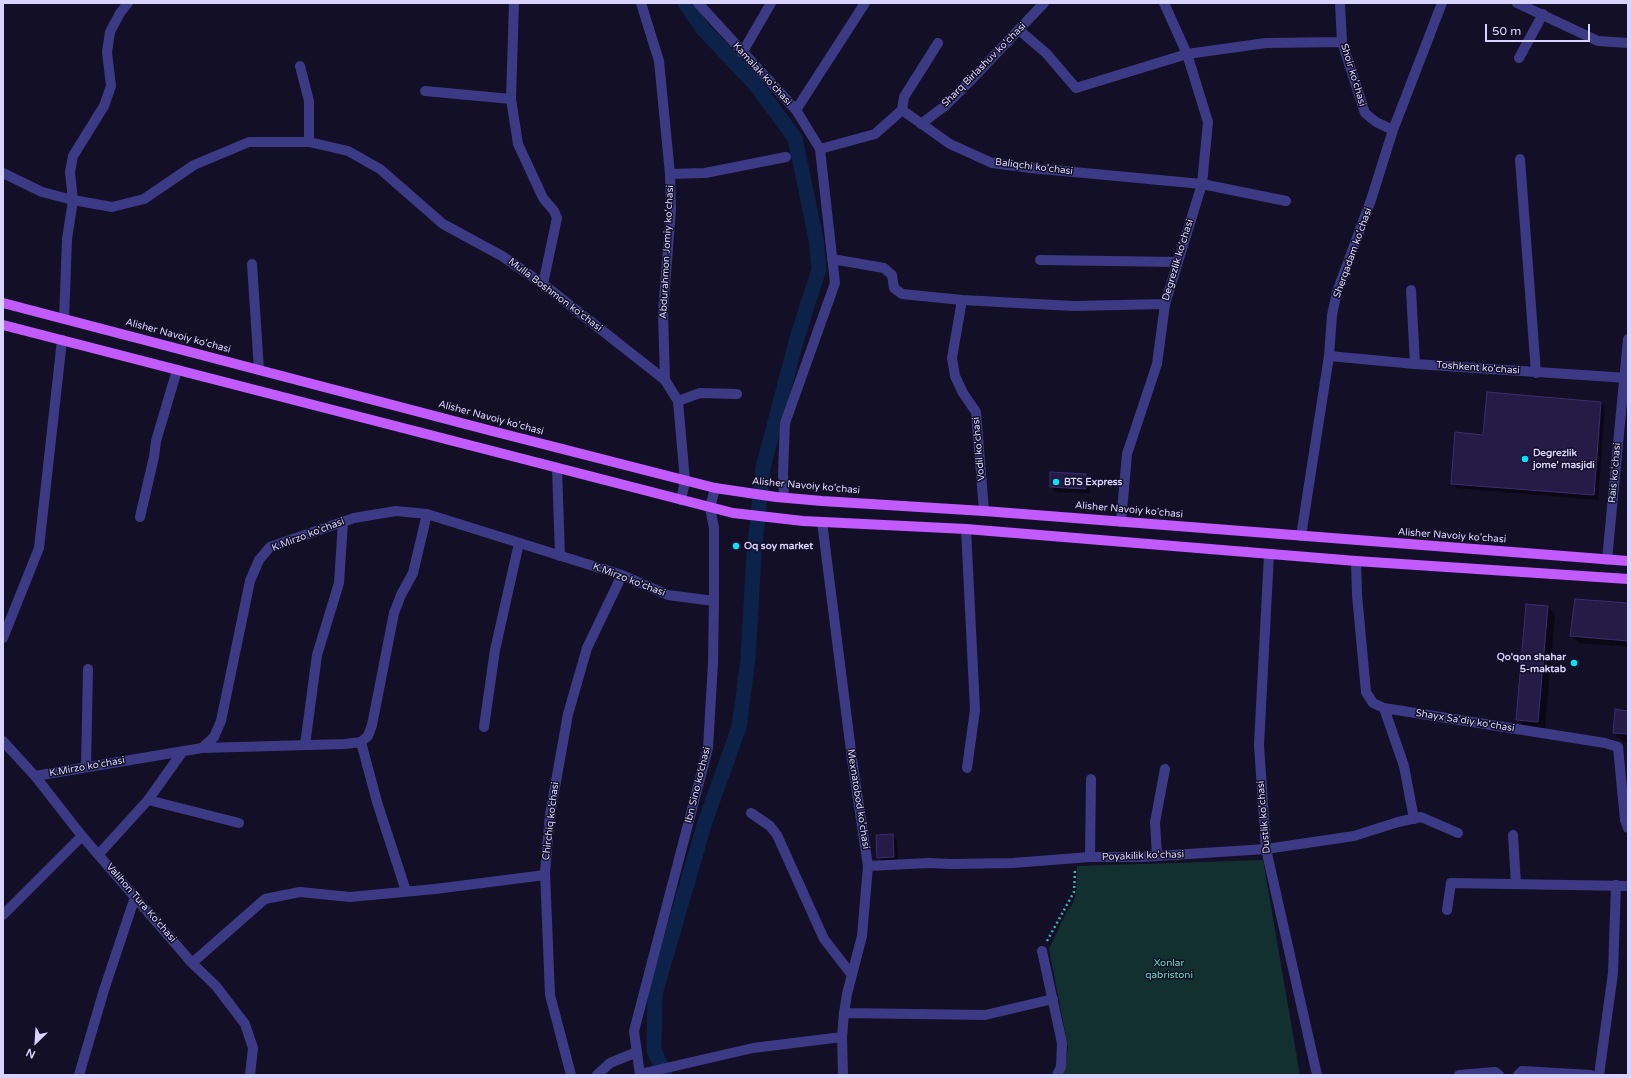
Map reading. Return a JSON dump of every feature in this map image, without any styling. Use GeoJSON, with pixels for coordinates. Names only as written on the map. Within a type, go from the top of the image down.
{"type":"FeatureCollection","features":[{"type":"Feature","properties":{"kind":"main road","name":"Alisher Navoiy ko'chasi"},"geometry":{"type":"LineString","coordinates":[[3,303],[715,488],[780,497],[984,511],[1628,561]]}},
{"type":"Feature","properties":{"kind":"main road"},"geometry":{"type":"LineString","coordinates":[[3,325],[733,513],[822,522],[966,529],[1356,561],[1628,579]]}},
{"type":"Feature","properties":{"kind":"street"},"geometry":{"type":"LineString","coordinates":[[64,319],[67,239],[73,200],[70,172],[73,156],[104,106],[111,86],[107,52],[110,32],[120,13],[128,3]]}},
{"type":"Feature","properties":{"kind":"street"},"geometry":{"type":"LineString","coordinates":[[514,3],[511,99],[518,144],[543,198],[554,211],[557,218],[543,284]]}},
{"type":"Feature","properties":{"kind":"street","name":"Abdurahmon Jomiy ko'chasi"},"geometry":{"type":"LineString","coordinates":[[641,3],[659,61],[670,174],[671,209],[663,312],[665,380]]}},
{"type":"Feature","properties":{"kind":"street","name":"Kamalak ko'chasi"},"geometry":{"type":"LineString","coordinates":[[698,3],[742,53],[796,110],[820,149]]}},
{"type":"Feature","properties":{"kind":"street"},"geometry":{"type":"LineString","coordinates":[[742,53],[771,3]]}},
{"type":"Feature","properties":{"kind":"street"},"geometry":{"type":"LineString","coordinates":[[796,110],[865,3]]}},
{"type":"Feature","properties":{"kind":"street","name":"Sharq Birlashuv ko'chasi"},"geometry":{"type":"LineString","coordinates":[[921,124],[946,105],[1044,3]]}},
{"type":"Feature","properties":{"kind":"street","name":"Degrezlik ko'chasi"},"geometry":{"type":"LineString","coordinates":[[1121,522],[1127,454],[1157,364],[1165,304],[1202,184],[1208,122],[1187,54],[1164,3]]}},
{"type":"Feature","properties":{"kind":"street","name":"Shoir ko'chasi"},"geometry":{"type":"LineString","coordinates":[[1340,3],[1342,42],[1364,113],[1376,122],[1393,130]]}},
{"type":"Feature","properties":{"kind":"street","name":"Sherqadam ko'chasi"},"geometry":{"type":"LineString","coordinates":[[1301,536],[1329,356],[1332,315],[1337,292],[1371,200],[1393,130],[1442,3]]}},
{"type":"Feature","properties":{"kind":"street"},"geometry":{"type":"LineString","coordinates":[[1517,3],[1598,40],[1628,43]]}},
{"type":"Feature","properties":{"kind":"street"},"geometry":{"type":"LineString","coordinates":[[1519,58],[1543,14]]}},
{"type":"Feature","properties":{"kind":"street"},"geometry":{"type":"LineString","coordinates":[[1018,30],[1046,53],[1076,88],[1187,54],[1266,43],[1342,42]]}},
{"type":"Feature","properties":{"kind":"street"},"geometry":{"type":"LineString","coordinates":[[780,497],[783,473],[785,423],[835,283],[820,149],[875,134],[902,110],[904,97],[938,43]]}},
{"type":"Feature","properties":{"kind":"street"},"geometry":{"type":"LineString","coordinates":[[300,66],[309,101],[308,142]]}},
{"type":"Feature","properties":{"kind":"street"},"geometry":{"type":"LineString","coordinates":[[425,91],[511,99]]}},
{"type":"Feature","properties":{"kind":"street","name":"Baliqchi ko'chasi"},"geometry":{"type":"LineString","coordinates":[[902,110],[950,144],[992,163],[1202,184],[1286,201]]}},
{"type":"Feature","properties":{"kind":"street","name":"Mulla Boshmon ko'chasi"},"geometry":{"type":"LineString","coordinates":[[3,173],[42,192],[73,200],[112,207],[144,199],[194,165],[249,142],[308,142],[348,151],[380,169],[443,224],[502,256],[543,284],[665,380]]}},
{"type":"Feature","properties":{"kind":"street"},"geometry":{"type":"LineString","coordinates":[[670,174],[705,173],[786,157]]}},
{"type":"Feature","properties":{"kind":"street"},"geometry":{"type":"LineString","coordinates":[[1520,159],[1536,373]]}},
{"type":"Feature","properties":{"kind":"street"},"geometry":{"type":"LineString","coordinates":[[832,259],[884,268],[892,275],[894,288],[902,294],[962,300],[1073,306],[1165,304]]}},
{"type":"Feature","properties":{"kind":"street"},"geometry":{"type":"LineString","coordinates":[[1040,260],[1177,262]]}},
{"type":"Feature","properties":{"kind":"street"},"geometry":{"type":"LineString","coordinates":[[252,264],[259,370]]}},
{"type":"Feature","properties":{"kind":"street"},"geometry":{"type":"LineString","coordinates":[[1411,290],[1414,364]]}},
{"type":"Feature","properties":{"kind":"street","name":"Vodil ko'chasi"},"geometry":{"type":"LineString","coordinates":[[962,300],[952,358],[955,376],[963,393],[976,412],[984,511]]}},
{"type":"Feature","properties":{"kind":"street","name":"Rais ko'chasi"},"geometry":{"type":"LineString","coordinates":[[1607,560],[1626,378],[1628,339]]}},
{"type":"Feature","properties":{"kind":"street"},"geometry":{"type":"LineString","coordinates":[[3,638],[39,548],[62,340]]}},
{"type":"Feature","properties":{"kind":"street","name":"Toshkent ko'chasi"},"geometry":{"type":"LineString","coordinates":[[1329,356],[1414,364],[1626,378]]}},
{"type":"Feature","properties":{"kind":"street"},"geometry":{"type":"LineString","coordinates":[[140,516],[156,440],[177,370]]}},
{"type":"Feature","properties":{"kind":"street"},"geometry":{"type":"LineString","coordinates":[[665,380],[678,401],[685,481],[681,500]]}},
{"type":"Feature","properties":{"kind":"street"},"geometry":{"type":"LineString","coordinates":[[678,401],[700,393],[737,394]]}},
{"type":"Feature","properties":{"kind":"street"},"geometry":{"type":"LineString","coordinates":[[557,468],[560,556]]}},
{"type":"Feature","properties":{"kind":"street","name":"Ibn Sino ko‘chasi"},"geometry":{"type":"LineString","coordinates":[[640,1074],[634,1030],[708,748],[713,664],[714,601],[714,528],[710,508],[715,488]]}},
{"type":"Feature","properties":{"kind":"street","name":"K.Mirzo ko'chasi"},"geometry":{"type":"LineString","coordinates":[[35,776],[202,748],[214,737],[221,721],[250,581],[259,560],[270,547],[354,518],[396,511],[427,514],[622,575],[668,595],[714,601]]}},
{"type":"Feature","properties":{"kind":"street"},"geometry":{"type":"LineString","coordinates":[[202,748],[345,744],[361,742],[368,736],[372,725],[394,613],[401,595],[413,573],[427,514]]}},
{"type":"Feature","properties":{"kind":"street"},"geometry":{"type":"LineString","coordinates":[[305,745],[317,655],[339,583],[343,522]]}},
{"type":"Feature","properties":{"kind":"street","name":"Mexnatobod ko'chasi"},"geometry":{"type":"LineString","coordinates":[[822,522],[852,759],[868,866],[862,936],[847,994],[844,1013],[842,1037],[843,1075]]}},
{"type":"Feature","properties":{"kind":"street"},"geometry":{"type":"LineString","coordinates":[[966,529],[974,710],[967,768]]}},
{"type":"Feature","properties":{"kind":"street"},"geometry":{"type":"LineString","coordinates":[[484,727],[495,650],[519,543]]}},
{"type":"Feature","properties":{"kind":"street","name":"Dustlik ko'chasi"},"geometry":{"type":"LineString","coordinates":[[1269,554],[1259,745],[1266,849],[1317,1075]]}},
{"type":"Feature","properties":{"kind":"street","name":"Shayx Sa'diy ko'chasi"},"geometry":{"type":"LineString","coordinates":[[1356,561],[1357,595],[1366,692],[1373,702],[1384,708],[1604,743],[1618,747],[1625,820],[1628,828]]}},
{"type":"Feature","properties":{"kind":"street","name":"Chirchiq ko’chasi"},"geometry":{"type":"LineString","coordinates":[[571,1075],[550,995],[545,875],[550,815],[568,714],[587,648],[622,575]]}},
{"type":"Feature","properties":{"kind":"street"},"geometry":{"type":"LineString","coordinates":[[86,767],[88,669]]}},
{"type":"Feature","properties":{"kind":"street"},"geometry":{"type":"LineString","coordinates":[[1384,708],[1404,766],[1414,819],[1421,817],[1458,833]]}},
{"type":"Feature","properties":{"kind":"street","name":"Valihon Tura Ko'chasi"},"geometry":{"type":"LineString","coordinates":[[3,741],[35,776],[82,836],[192,963],[216,986],[245,1024],[253,1048],[250,1075]]}},
{"type":"Feature","properties":{"kind":"street"},"geometry":{"type":"LineString","coordinates":[[361,742],[377,802],[406,891]]}},
{"type":"Feature","properties":{"kind":"street"},"geometry":{"type":"LineString","coordinates":[[99,854],[148,800],[183,751]]}},
{"type":"Feature","properties":{"kind":"street"},"geometry":{"type":"LineString","coordinates":[[1157,856],[1155,822],[1165,769]]}},
{"type":"Feature","properties":{"kind":"street"},"geometry":{"type":"LineString","coordinates":[[1090,857],[1091,779]]}},
{"type":"Feature","properties":{"kind":"street"},"geometry":{"type":"LineString","coordinates":[[148,800],[239,823]]}},
{"type":"Feature","properties":{"kind":"street"},"geometry":{"type":"LineString","coordinates":[[751,813],[770,826],[777,835],[824,939],[852,975]]}},
{"type":"Feature","properties":{"kind":"street","name":"Poyakilik ko'chasi"},"geometry":{"type":"LineString","coordinates":[[868,866],[929,863],[1013,863],[1090,857],[1157,856],[1266,849],[1354,836],[1414,819]]}},
{"type":"Feature","properties":{"kind":"street"},"geometry":{"type":"LineString","coordinates":[[1513,835],[1516,884]]}},
{"type":"Feature","properties":{"kind":"street"},"geometry":{"type":"LineString","coordinates":[[3,915],[82,836]]}},
{"type":"Feature","properties":{"kind":"street"},"geometry":{"type":"LineString","coordinates":[[192,963],[265,899],[300,892],[350,897],[545,875]]}},
{"type":"Feature","properties":{"kind":"street"},"geometry":{"type":"LineString","coordinates":[[1447,910],[1451,883],[1628,886]]}},
{"type":"Feature","properties":{"kind":"street"},"geometry":{"type":"LineString","coordinates":[[1599,1075],[1613,973],[1616,885]]}},
{"type":"Feature","properties":{"kind":"street"},"geometry":{"type":"LineString","coordinates":[[79,1075],[104,990],[135,897]]}},
{"type":"Feature","properties":{"kind":"street"},"geometry":{"type":"LineString","coordinates":[[1042,951],[1062,1043],[1061,1067],[1058,1075]]}},
{"type":"Feature","properties":{"kind":"street"},"geometry":{"type":"LineString","coordinates":[[844,1013],[985,1015],[1053,999]]}},
{"type":"Feature","properties":{"kind":"street"},"geometry":{"type":"LineString","coordinates":[[640,1074],[753,1048],[842,1037]]}},
{"type":"Feature","properties":{"kind":"street"},"geometry":{"type":"LineString","coordinates":[[597,1075],[610,1063],[637,1052]]}},
{"type":"Feature","properties":{"kind":"street"},"geometry":{"type":"LineString","coordinates":[[1518,1075],[1522,1071],[1591,1075]]}},
{"type":"Feature","properties":{"kind":"street"},"geometry":{"type":"LineString","coordinates":[[1459,1075],[1495,1072],[1499,1075]]}},
{"type":"Feature","properties":{"kind":"path"},"geometry":{"type":"LineString","coordinates":[[1042,951],[1074,892],[1075,858]]}},
{"type":"Feature","properties":{"kind":"green space","name":"Xonlar qabristoni"},"geometry":{"type":"Polygon","coordinates":[[[1263,860],[1300,1075],[1064,1075],[1068,1047],[1049,949],[1066,913],[1073,903],[1076,893],[1077,866],[1263,860]]]}},
{"type":"Feature","properties":{"kind":"building","name":"Degrezlik jome' masjidi"},"geometry":{"type":"Polygon","coordinates":[[[1487,392],[1601,402],[1594,495],[1451,484],[1455,432],[1483,435],[1487,392]]]}},
{"type":"Feature","properties":{"kind":"building"},"geometry":{"type":"Polygon","coordinates":[[[1050,472],[1086,474],[1086,489],[1050,487],[1050,472]]]}},
{"type":"Feature","properties":{"kind":"building"},"geometry":{"type":"Polygon","coordinates":[[[1575,599],[1628,603],[1628,641],[1570,636],[1575,599]]]}},
{"type":"Feature","properties":{"kind":"building"},"geometry":{"type":"Polygon","coordinates":[[[1526,604],[1548,606],[1538,722],[1516,720],[1526,604]]]}},
{"type":"Feature","properties":{"kind":"building"},"geometry":{"type":"Polygon","coordinates":[[[1615,709],[1628,711],[1628,734],[1613,733],[1615,709]]]}},
{"type":"Feature","properties":{"kind":"building"},"geometry":{"type":"Polygon","coordinates":[[[893,834],[894,857],[877,858],[876,835],[893,834]]]}},
{"type":"Feature","properties":{"kind":"waterway"},"geometry":{"type":"LineString","coordinates":[[665,1075],[654,1050],[655,994],[705,822],[739,727],[748,659],[754,554],[763,468],[797,338],[819,269],[816,239],[795,138],[755,84],[703,29],[685,3]]}},
{"type":"Feature","properties":{"kind":"place","name":"Degrezlik jome' masjidi"},"geometry":{"type":"Point","coordinates":[1525,459]}},
{"type":"Feature","properties":{"kind":"place","name":"BTS Express"},"geometry":{"type":"Point","coordinates":[1056,482]}},
{"type":"Feature","properties":{"kind":"place","name":"Oq soy market"},"geometry":{"type":"Point","coordinates":[736,546]}},
{"type":"Feature","properties":{"kind":"place","name":"Qo'qon shahar 5-maktab"},"geometry":{"type":"Point","coordinates":[1574,663]}}]}
